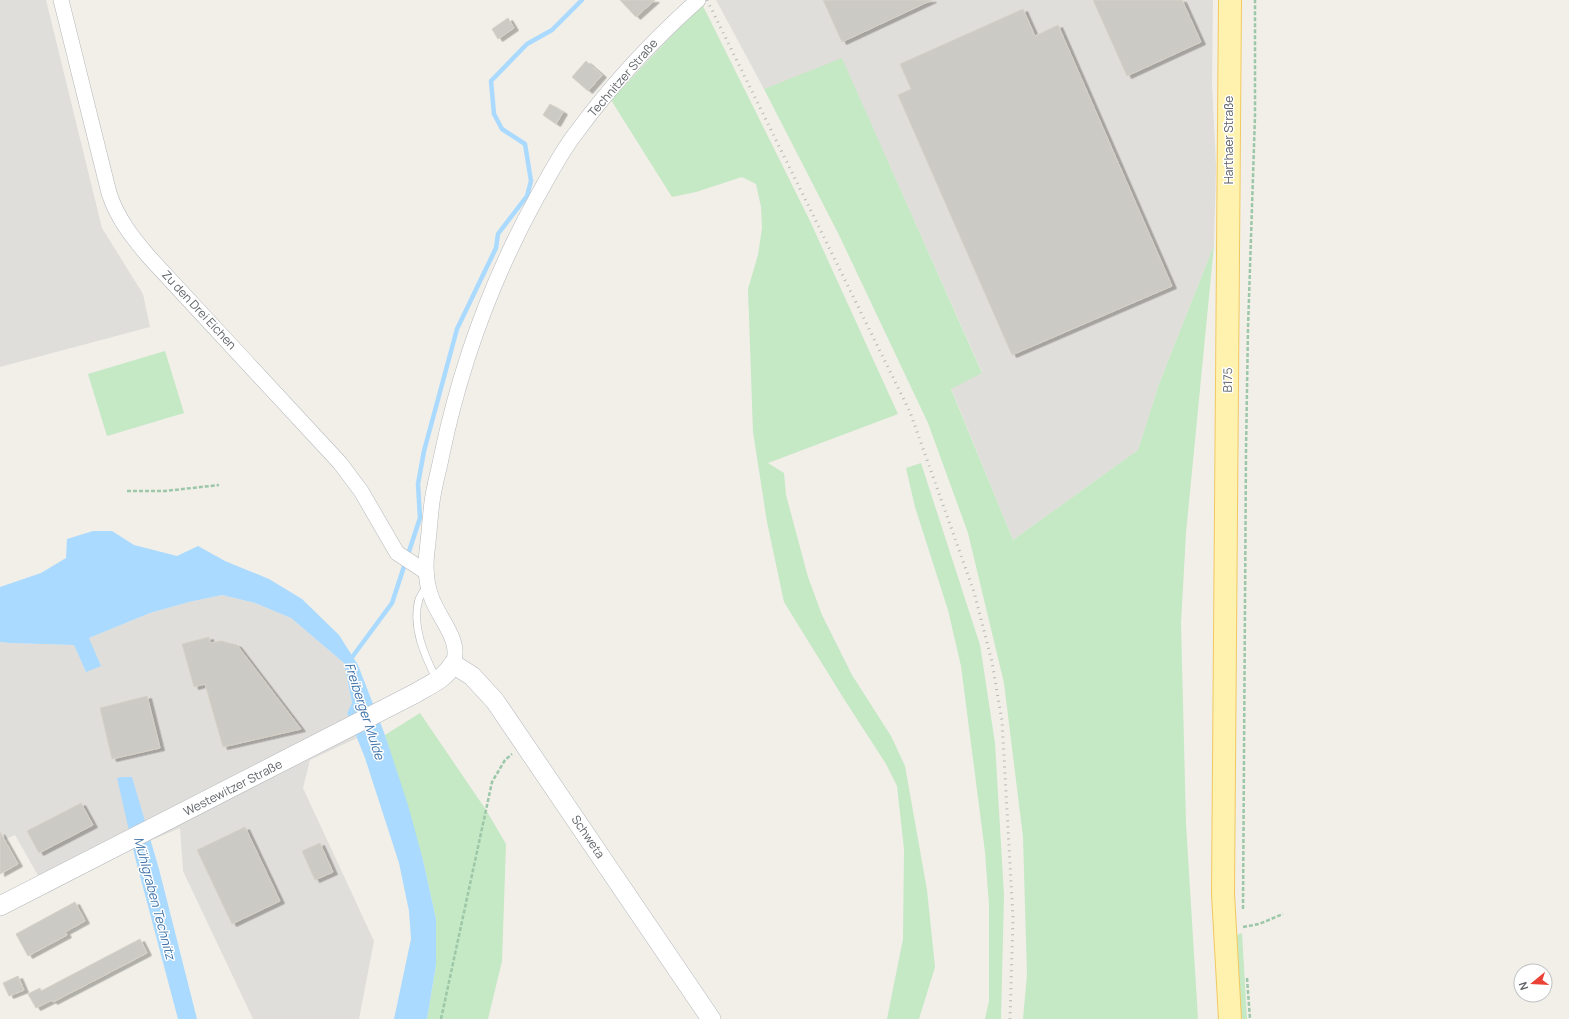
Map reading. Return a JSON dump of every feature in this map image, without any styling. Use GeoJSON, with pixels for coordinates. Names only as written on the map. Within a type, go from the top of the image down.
{"type":"FeatureCollection","features":[{"type":"Feature","properties":{"kind":"main road","name":"Harthaer Straße"},"geometry":{"type":"LineString","coordinates":[[1228,280],[1230,0]]}},
{"type":"Feature","properties":{"kind":"main road","name":"B175"},"geometry":{"type":"LineString","coordinates":[[1228,280],[1227,480],[1238,929],[1230,1019]]}},
{"type":"Feature","properties":{"kind":"street","name":"Zu den Drei Eichen"},"geometry":{"type":"LineString","coordinates":[[60,0],[109,193],[114,208],[123,223],[149,257],[340,463],[361,491],[397,553],[410,561],[427,578]]}},
{"type":"Feature","properties":{"kind":"street","name":"Technitzer Straße"},"geometry":{"type":"LineString","coordinates":[[427,578],[432,502],[458,385],[475,329],[503,264],[528,214],[575,134],[617,81],[645,50],[698,0]]}},
{"type":"Feature","properties":{"kind":"street"},"geometry":{"type":"LineString","coordinates":[[427,578],[432,599],[456,646],[457,655],[454,664]]}},
{"type":"Feature","properties":{"kind":"street","name":"Westewitzer Straße"},"geometry":{"type":"LineString","coordinates":[[0,906],[306,751],[416,693],[438,681],[449,672],[454,664]]}},
{"type":"Feature","properties":{"kind":"street","name":"Schweta"},"geometry":{"type":"LineString","coordinates":[[454,664],[472,676],[488,693],[525,743],[712,1019]]}},
{"type":"Feature","properties":{"kind":"lane"},"geometry":{"type":"LineString","coordinates":[[427,578],[419,600],[417,620],[424,653],[438,681]]}},
{"type":"Feature","properties":{"kind":"path"},"geometry":{"type":"LineString","coordinates":[[1243,911],[1246,451],[1248,328],[1255,116],[1254,0]]}},
{"type":"Feature","properties":{"kind":"path"},"geometry":{"type":"LineString","coordinates":[[127,491],[165,491],[219,485]]}},
{"type":"Feature","properties":{"kind":"path"},"geometry":{"type":"LineString","coordinates":[[441,1019],[492,782],[505,760],[525,743]]}},
{"type":"Feature","properties":{"kind":"path"},"geometry":{"type":"LineString","coordinates":[[1238,929],[1259,924],[1283,914]]}},
{"type":"Feature","properties":{"kind":"path"},"geometry":{"type":"LineString","coordinates":[[1238,929],[1244,919]]}},
{"type":"Feature","properties":{"kind":"path"},"geometry":{"type":"LineString","coordinates":[[1247,976],[1250,1019]]}},
{"type":"Feature","properties":{"kind":"shaded area"},"geometry":{"type":"Polygon","coordinates":[[[0,0],[46,0],[102,228],[143,294],[150,327],[0,367],[0,0]]]}},
{"type":"Feature","properties":{"kind":"shaded area"},"geometry":{"type":"Polygon","coordinates":[[[716,0],[1213,0],[1212,84],[1216,166],[1214,245],[1159,384],[1138,450],[1013,540],[951,388],[982,372],[842,59],[764,89],[716,0]]]}},
{"type":"Feature","properties":{"kind":"shaded area"},"geometry":{"type":"Polygon","coordinates":[[[222,595],[255,603],[291,618],[344,663],[352,704],[347,713],[357,738],[310,760],[303,788],[374,941],[359,1019],[253,1019],[183,871],[180,828],[131,849],[48,893],[15,835],[0,842],[0,642],[74,645],[86,672],[89,638],[150,613],[189,602],[222,595]]]}},
{"type":"Feature","properties":{"kind":"green space"},"geometry":{"type":"Polygon","coordinates":[[[703,6],[810,221],[898,414],[768,463],[784,473],[786,495],[808,577],[822,615],[852,675],[891,736],[905,766],[927,890],[935,967],[919,1019],[887,1019],[903,939],[904,849],[897,786],[886,764],[784,602],[767,522],[753,432],[748,289],[758,255],[762,228],[761,207],[756,184],[742,177],[696,192],[672,197],[611,100],[675,32],[703,6]]]}},
{"type":"Feature","properties":{"kind":"green space"},"geometry":{"type":"Polygon","coordinates":[[[842,58],[982,373],[951,389],[1013,540],[1138,450],[1159,384],[1214,245],[1186,533],[1181,623],[1186,824],[1198,1019],[1023,1019],[1027,975],[1023,837],[1004,683],[968,533],[928,423],[839,235],[764,89],[842,58]]]}},
{"type":"Feature","properties":{"kind":"green space"},"geometry":{"type":"Polygon","coordinates":[[[165,351],[184,413],[107,436],[88,374],[165,351]]]}},
{"type":"Feature","properties":{"kind":"green space"},"geometry":{"type":"Polygon","coordinates":[[[921,463],[980,645],[995,743],[1004,895],[1001,1019],[985,1019],[989,1001],[989,905],[985,852],[961,666],[948,610],[915,507],[906,468],[921,463]]]}},
{"type":"Feature","properties":{"kind":"green space"},"geometry":{"type":"Polygon","coordinates":[[[420,713],[486,810],[506,844],[502,961],[488,1019],[427,1019],[436,965],[436,919],[423,860],[385,735],[420,713]]]}},
{"type":"Feature","properties":{"kind":"green space"},"geometry":{"type":"Polygon","coordinates":[[[1242,933],[1247,1019],[1240,1019],[1234,936],[1242,933]]]}},
{"type":"Feature","properties":{"kind":"water","name":"Freiberger Mulde"},"geometry":{"type":"Polygon","coordinates":[[[93,531],[112,531],[134,545],[177,556],[198,546],[225,561],[269,579],[302,599],[339,635],[358,665],[385,735],[408,805],[423,860],[436,919],[436,965],[427,1019],[394,1019],[411,939],[409,911],[399,863],[365,758],[347,713],[352,703],[344,663],[291,618],[255,603],[222,595],[189,602],[150,613],[89,638],[101,666],[86,672],[74,645],[0,642],[0,587],[41,573],[66,558],[67,539],[93,531]]]}},
{"type":"Feature","properties":{"kind":"water","name":"Mühlgraben Technitz"},"geometry":{"type":"Polygon","coordinates":[[[132,777],[159,869],[197,1019],[178,1019],[135,857],[117,778],[132,777]]]}},
{"type":"Feature","properties":{"kind":"building"},"geometry":{"type":"Polygon","coordinates":[[[620,0],[655,0],[636,17],[620,0]]]}},
{"type":"Feature","properties":{"kind":"building"},"geometry":{"type":"Polygon","coordinates":[[[823,0],[932,0],[842,42],[823,0]]]}},
{"type":"Feature","properties":{"kind":"building"},"geometry":{"type":"Polygon","coordinates":[[[1093,0],[1182,0],[1201,42],[1127,76],[1093,0]]]}},
{"type":"Feature","properties":{"kind":"building"},"geometry":{"type":"Polygon","coordinates":[[[1023,9],[1035,36],[1058,25],[1172,286],[1012,355],[898,95],[911,89],[900,64],[1023,9]]]}},
{"type":"Feature","properties":{"kind":"building"},"geometry":{"type":"Polygon","coordinates":[[[508,18],[514,28],[498,39],[492,29],[508,18]]]}},
{"type":"Feature","properties":{"kind":"building"},"geometry":{"type":"Polygon","coordinates":[[[586,61],[602,75],[588,91],[572,77],[586,61]]]}},
{"type":"Feature","properties":{"kind":"building"},"geometry":{"type":"Polygon","coordinates":[[[550,104],[563,112],[556,124],[543,115],[550,104]]]}},
{"type":"Feature","properties":{"kind":"building"},"geometry":{"type":"Polygon","coordinates":[[[209,637],[210,643],[221,641],[237,645],[301,729],[223,747],[205,684],[194,687],[182,644],[209,637]]]}},
{"type":"Feature","properties":{"kind":"building"},"geometry":{"type":"Polygon","coordinates":[[[147,696],[160,748],[112,759],[100,708],[147,696]]]}},
{"type":"Feature","properties":{"kind":"building"},"geometry":{"type":"Polygon","coordinates":[[[81,803],[93,825],[39,853],[27,831],[81,803]]]}},
{"type":"Feature","properties":{"kind":"building"},"geometry":{"type":"Polygon","coordinates":[[[245,827],[280,901],[232,924],[197,850],[245,827]]]}},
{"type":"Feature","properties":{"kind":"building"},"geometry":{"type":"Polygon","coordinates":[[[0,832],[18,864],[0,874],[0,832]]]}},
{"type":"Feature","properties":{"kind":"building"},"geometry":{"type":"Polygon","coordinates":[[[320,843],[333,872],[315,880],[302,851],[320,843]]]}},
{"type":"Feature","properties":{"kind":"building"},"geometry":{"type":"Polygon","coordinates":[[[75,902],[85,921],[65,932],[67,935],[28,956],[16,934],[75,902]]]}},
{"type":"Feature","properties":{"kind":"building"},"geometry":{"type":"Polygon","coordinates":[[[140,939],[147,953],[53,1002],[52,1000],[36,1008],[28,994],[40,988],[41,991],[140,939]]]}},
{"type":"Feature","properties":{"kind":"building"},"geometry":{"type":"Polygon","coordinates":[[[18,976],[24,990],[9,996],[3,983],[18,976]]]}},
{"type":"Feature","properties":{"kind":"waterway","name":"Freiberger Mulde"},"geometry":{"type":"LineString","coordinates":[[350,660],[392,603],[420,518],[418,484],[424,451],[457,329],[496,248],[498,234],[527,196],[531,181],[525,144],[502,129],[494,114],[491,81],[527,44],[552,30],[582,0]]}},
{"type":"Feature","properties":{"kind":"railway"},"geometry":{"type":"LineString","coordinates":[[707,0],[910,412],[974,592],[992,662],[1002,721],[1013,918],[1010,1019]]}}]}
